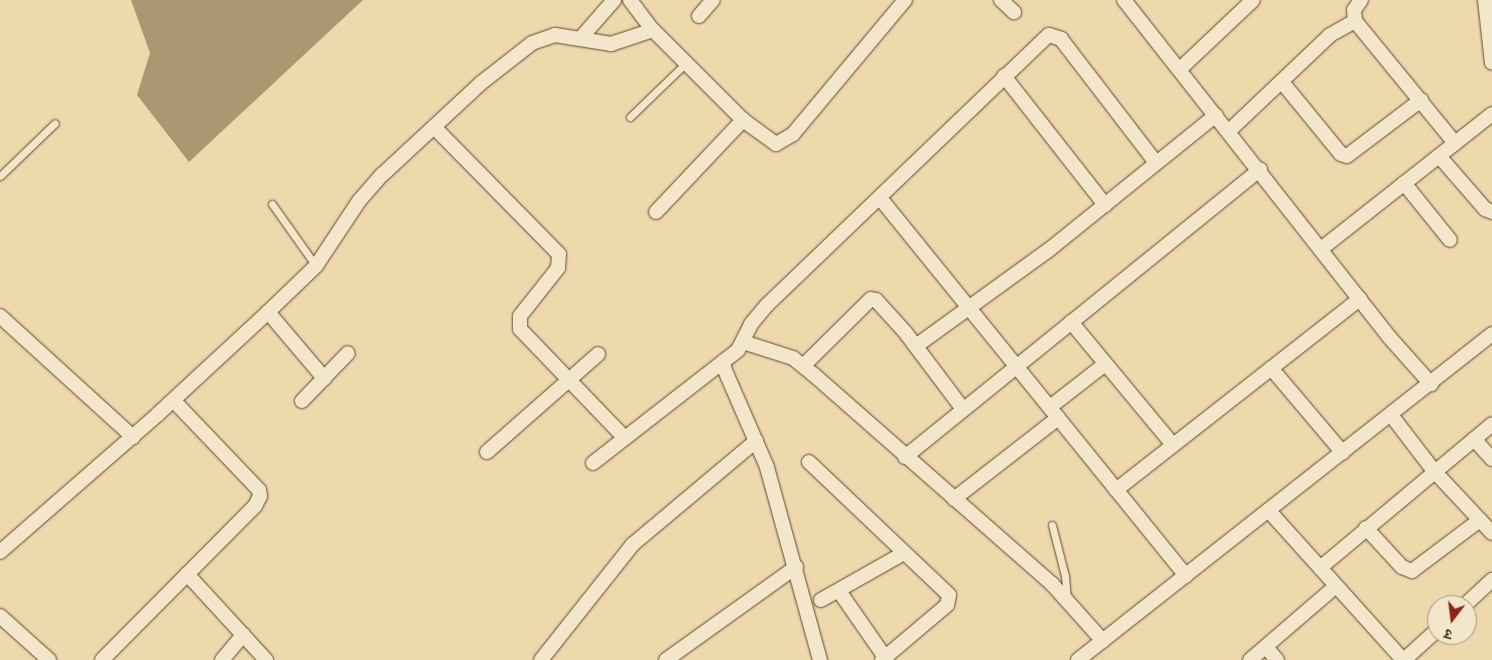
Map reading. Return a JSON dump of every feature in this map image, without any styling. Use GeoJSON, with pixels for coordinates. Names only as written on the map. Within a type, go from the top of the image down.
{"type":"FeatureCollection","features":[{"type":"Feature","properties":{"kind":"street"},"geometry":{"type":"LineString","coordinates":[[580,39],[614,0]]}},
{"type":"Feature","properties":{"kind":"street"},"geometry":{"type":"LineString","coordinates":[[630,0],[653,30],[743,120],[768,141],[776,144],[782,143],[794,134],[905,0]]}},
{"type":"Feature","properties":{"kind":"street"},"geometry":{"type":"LineString","coordinates":[[699,16],[713,0]]}},
{"type":"Feature","properties":{"kind":"street"},"geometry":{"type":"LineString","coordinates":[[1001,0],[1014,12]]}},
{"type":"Feature","properties":{"kind":"street"},"geometry":{"type":"LineString","coordinates":[[1124,0],[1360,299],[1432,384]]}},
{"type":"Feature","properties":{"kind":"street"},"geometry":{"type":"LineString","coordinates":[[1180,69],[1253,0]]}},
{"type":"Feature","properties":{"kind":"street"},"geometry":{"type":"LineString","coordinates":[[1361,0],[1354,10],[1355,21],[1455,143]]}},
{"type":"Feature","properties":{"kind":"street"},"geometry":{"type":"LineString","coordinates":[[1485,0],[1492,63]]}},
{"type":"Feature","properties":{"kind":"street"},"geometry":{"type":"LineString","coordinates":[[1229,131],[1330,35],[1355,21]]}},
{"type":"Feature","properties":{"kind":"street"},"geometry":{"type":"LineString","coordinates":[[0,552],[174,400],[316,266],[359,201],[382,175],[481,83],[532,43],[556,35],[611,44],[653,30]]}},
{"type":"Feature","properties":{"kind":"street"},"geometry":{"type":"LineString","coordinates":[[820,660],[767,467],[724,368],[751,324],[767,305],[880,198],[1042,39],[1055,35],[1156,163]]}},
{"type":"Feature","properties":{"kind":"street"},"geometry":{"type":"LineString","coordinates":[[1004,76],[1105,204]]}},
{"type":"Feature","properties":{"kind":"street"},"geometry":{"type":"LineString","coordinates":[[1282,82],[1340,154],[1347,156],[1420,100]]}},
{"type":"Feature","properties":{"kind":"street"},"geometry":{"type":"LineString","coordinates":[[1321,249],[1492,114]]}},
{"type":"Feature","properties":{"kind":"street"},"geometry":{"type":"LineString","coordinates":[[916,346],[1105,204],[1216,115]]}},
{"type":"Feature","properties":{"kind":"street"},"geometry":{"type":"LineString","coordinates":[[656,212],[743,120]]}},
{"type":"Feature","properties":{"kind":"street"},"geometry":{"type":"LineString","coordinates":[[434,127],[559,254],[558,268],[518,322],[520,329],[624,438]]}},
{"type":"Feature","properties":{"kind":"street"},"geometry":{"type":"LineString","coordinates":[[1439,156],[1485,209],[1492,212]]}},
{"type":"Feature","properties":{"kind":"street"},"geometry":{"type":"LineString","coordinates":[[906,456],[1016,365],[1260,170]]}},
{"type":"Feature","properties":{"kind":"street"},"geometry":{"type":"LineString","coordinates":[[1404,183],[1450,240]]}},
{"type":"Feature","properties":{"kind":"street"},"geometry":{"type":"LineString","coordinates":[[880,198],[1186,576]]}},
{"type":"Feature","properties":{"kind":"street"},"geometry":{"type":"LineString","coordinates":[[1116,490],[1360,299]]}},
{"type":"Feature","properties":{"kind":"street"},"geometry":{"type":"LineString","coordinates":[[803,366],[871,300],[881,304],[916,346],[963,409]]}},
{"type":"Feature","properties":{"kind":"street"},"geometry":{"type":"LineString","coordinates":[[268,312],[324,378]]}},
{"type":"Feature","properties":{"kind":"street"},"geometry":{"type":"LineString","coordinates":[[0,316],[133,436]]}},
{"type":"Feature","properties":{"kind":"street"},"geometry":{"type":"LineString","coordinates":[[1071,322],[1104,365],[1173,445]]}},
{"type":"Feature","properties":{"kind":"street"},"geometry":{"type":"LineString","coordinates":[[1078,660],[1432,384],[1492,334]]}},
{"type":"Feature","properties":{"kind":"street"},"geometry":{"type":"LineString","coordinates":[[302,401],[348,353]]}},
{"type":"Feature","properties":{"kind":"street"},"geometry":{"type":"LineString","coordinates":[[593,463],[733,353],[793,358],[1067,600],[1103,641]]}},
{"type":"Feature","properties":{"kind":"street"},"geometry":{"type":"LineString","coordinates":[[487,452],[598,354]]}},
{"type":"Feature","properties":{"kind":"street"},"geometry":{"type":"LineString","coordinates":[[954,499],[1054,413],[1104,365]]}},
{"type":"Feature","properties":{"kind":"street"},"geometry":{"type":"LineString","coordinates":[[1271,368],[1343,453]]}},
{"type":"Feature","properties":{"kind":"street"},"geometry":{"type":"LineString","coordinates":[[102,660],[255,506],[260,496],[259,490],[174,400]]}},
{"type":"Feature","properties":{"kind":"street"},"geometry":{"type":"LineString","coordinates":[[1391,416],[1434,471],[1492,533]]}},
{"type":"Feature","properties":{"kind":"street"},"geometry":{"type":"LineString","coordinates":[[1320,568],[1492,424]]}},
{"type":"Feature","properties":{"kind":"street"},"geometry":{"type":"LineString","coordinates":[[1474,438],[1492,459]]}},
{"type":"Feature","properties":{"kind":"street"},"geometry":{"type":"LineString","coordinates":[[541,660],[632,545],[756,441]]}},
{"type":"Feature","properties":{"kind":"street"},"geometry":{"type":"LineString","coordinates":[[809,462],[949,595],[950,600],[885,659],[839,591]]}},
{"type":"Feature","properties":{"kind":"street"},"geometry":{"type":"LineString","coordinates":[[1270,511],[1403,660],[1427,639]]}},
{"type":"Feature","properties":{"kind":"street"},"geometry":{"type":"LineString","coordinates":[[1366,528],[1402,567],[1412,571],[1480,520]]}},
{"type":"Feature","properties":{"kind":"street"},"geometry":{"type":"LineString","coordinates":[[820,600],[839,591],[904,552]]}},
{"type":"Feature","properties":{"kind":"street"},"geometry":{"type":"LineString","coordinates":[[666,660],[796,567]]}},
{"type":"Feature","properties":{"kind":"street"},"geometry":{"type":"LineString","coordinates":[[187,574],[266,660]]}},
{"type":"Feature","properties":{"kind":"street"},"geometry":{"type":"LineString","coordinates":[[1476,595],[1492,580]]}},
{"type":"Feature","properties":{"kind":"street"},"geometry":{"type":"LineString","coordinates":[[1250,660],[1336,586]]}},
{"type":"Feature","properties":{"kind":"street"},"geometry":{"type":"LineString","coordinates":[[0,616],[49,660]]}},
{"type":"Feature","properties":{"kind":"street"},"geometry":{"type":"LineString","coordinates":[[222,660],[243,635]]}},
{"type":"Feature","properties":{"kind":"street"},"geometry":{"type":"LineString","coordinates":[[1266,647],[1277,660]]}},
{"type":"Feature","properties":{"kind":"lane"},"geometry":{"type":"LineString","coordinates":[[630,117],[687,63]]}},
{"type":"Feature","properties":{"kind":"lane"},"geometry":{"type":"LineString","coordinates":[[0,176],[56,123]]}},
{"type":"Feature","properties":{"kind":"lane"},"geometry":{"type":"LineString","coordinates":[[272,204],[316,266]]}},
{"type":"Feature","properties":{"kind":"lane"},"geometry":{"type":"LineString","coordinates":[[1052,525],[1067,584],[1067,600]]}},
{"type":"Feature","properties":{"kind":"shaded area"},"geometry":{"type":"Polygon","coordinates":[[[131,0],[363,0],[189,162],[137,95],[150,53],[131,0]]]}}]}
